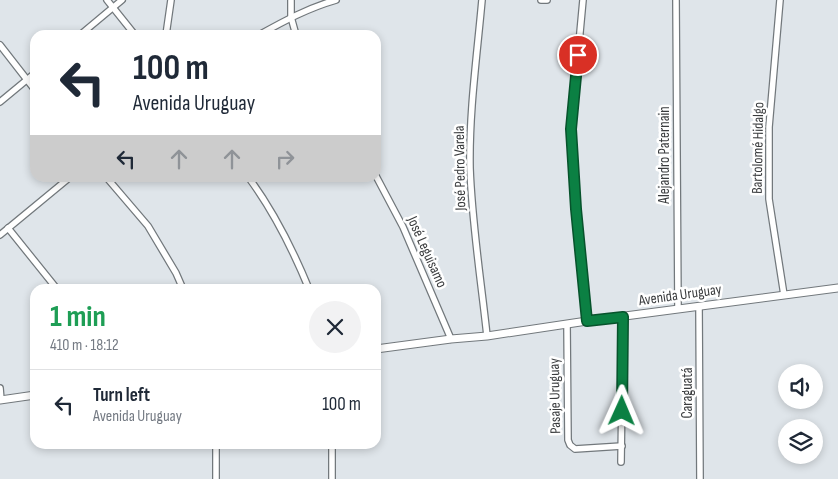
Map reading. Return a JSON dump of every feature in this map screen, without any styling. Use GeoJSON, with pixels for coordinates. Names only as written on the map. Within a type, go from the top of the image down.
{"type":"FeatureCollection","features":[{"type":"Feature","properties":{"kind":"street"},"geometry":{"type":"LineString","coordinates":[[107,0],[131,30]]}},
{"type":"Feature","properties":{"kind":"street"},"geometry":{"type":"LineString","coordinates":[[86,30],[122,0]]}},
{"type":"Feature","properties":{"kind":"street"},"geometry":{"type":"LineString","coordinates":[[167,30],[172,0]]}},
{"type":"Feature","properties":{"kind":"street"},"geometry":{"type":"LineString","coordinates":[[291,0],[291,16],[295,30]]}},
{"type":"Feature","properties":{"kind":"street"},"geometry":{"type":"LineString","coordinates":[[267,30],[291,16],[336,0]]}},
{"type":"Feature","properties":{"kind":"street","name":"José Pedro Varela"},"geometry":{"type":"LineString","coordinates":[[482,0],[470,129],[470,168],[487,336]]}},
{"type":"Feature","properties":{"kind":"street"},"geometry":{"type":"LineString","coordinates":[[542,0],[547,0]]}},
{"type":"Feature","properties":{"kind":"street"},"geometry":{"type":"LineString","coordinates":[[583,0],[571,129],[576,209],[587,321]]}},
{"type":"Feature","properties":{"kind":"street","name":"Alejandro Paternain"},"geometry":{"type":"LineString","coordinates":[[676,0],[678,309]]}},
{"type":"Feature","properties":{"kind":"street","name":"Bartolomé Hidalgo"},"geometry":{"type":"LineString","coordinates":[[780,0],[769,127],[770,199],[784,295]]}},
{"type":"Feature","properties":{"kind":"street"},"geometry":{"type":"LineString","coordinates":[[0,45],[30,84]]}},
{"type":"Feature","properties":{"kind":"street"},"geometry":{"type":"LineString","coordinates":[[0,102],[30,77]]}},
{"type":"Feature","properties":{"kind":"street"},"geometry":{"type":"LineString","coordinates":[[0,235],[64,182]]}},
{"type":"Feature","properties":{"kind":"street"},"geometry":{"type":"LineString","coordinates":[[110,182],[148,226],[181,284]]}},
{"type":"Feature","properties":{"kind":"street"},"geometry":{"type":"LineString","coordinates":[[252,182],[275,217],[308,284]]}},
{"type":"Feature","properties":{"kind":"street","name":"José Leguisamo"},"geometry":{"type":"LineString","coordinates":[[379,182],[403,227],[451,339]]}},
{"type":"Feature","properties":{"kind":"street"},"geometry":{"type":"LineString","coordinates":[[8,228],[53,284]]}},
{"type":"Feature","properties":{"kind":"street","name":"Avenida Uruguay"},"geometry":{"type":"LineString","coordinates":[[381,348],[487,336],[838,288]]}},
{"type":"Feature","properties":{"kind":"street","name":"Caraguatá"},"geometry":{"type":"LineString","coordinates":[[698,306],[700,479]]}},
{"type":"Feature","properties":{"kind":"street"},"geometry":{"type":"LineString","coordinates":[[621,462],[623,317]]}},
{"type":"Feature","properties":{"kind":"street","name":"Pasaje Uruguay"},"geometry":{"type":"LineString","coordinates":[[567,324],[568,440],[570,445],[575,449],[622,446]]}},
{"type":"Feature","properties":{"kind":"street"},"geometry":{"type":"LineString","coordinates":[[0,388],[1,400],[30,396]]}},
{"type":"Feature","properties":{"kind":"street"},"geometry":{"type":"LineString","coordinates":[[216,449],[216,479]]}},
{"type":"Feature","properties":{"kind":"street"},"geometry":{"type":"LineString","coordinates":[[332,449],[332,479]]}},
{"type":"Feature","properties":{"kind":"route"},"geometry":{"type":"LineString","coordinates":[[578,55],[571,129],[576,209],[587,321],[623,317],[622,411]]}}]}
